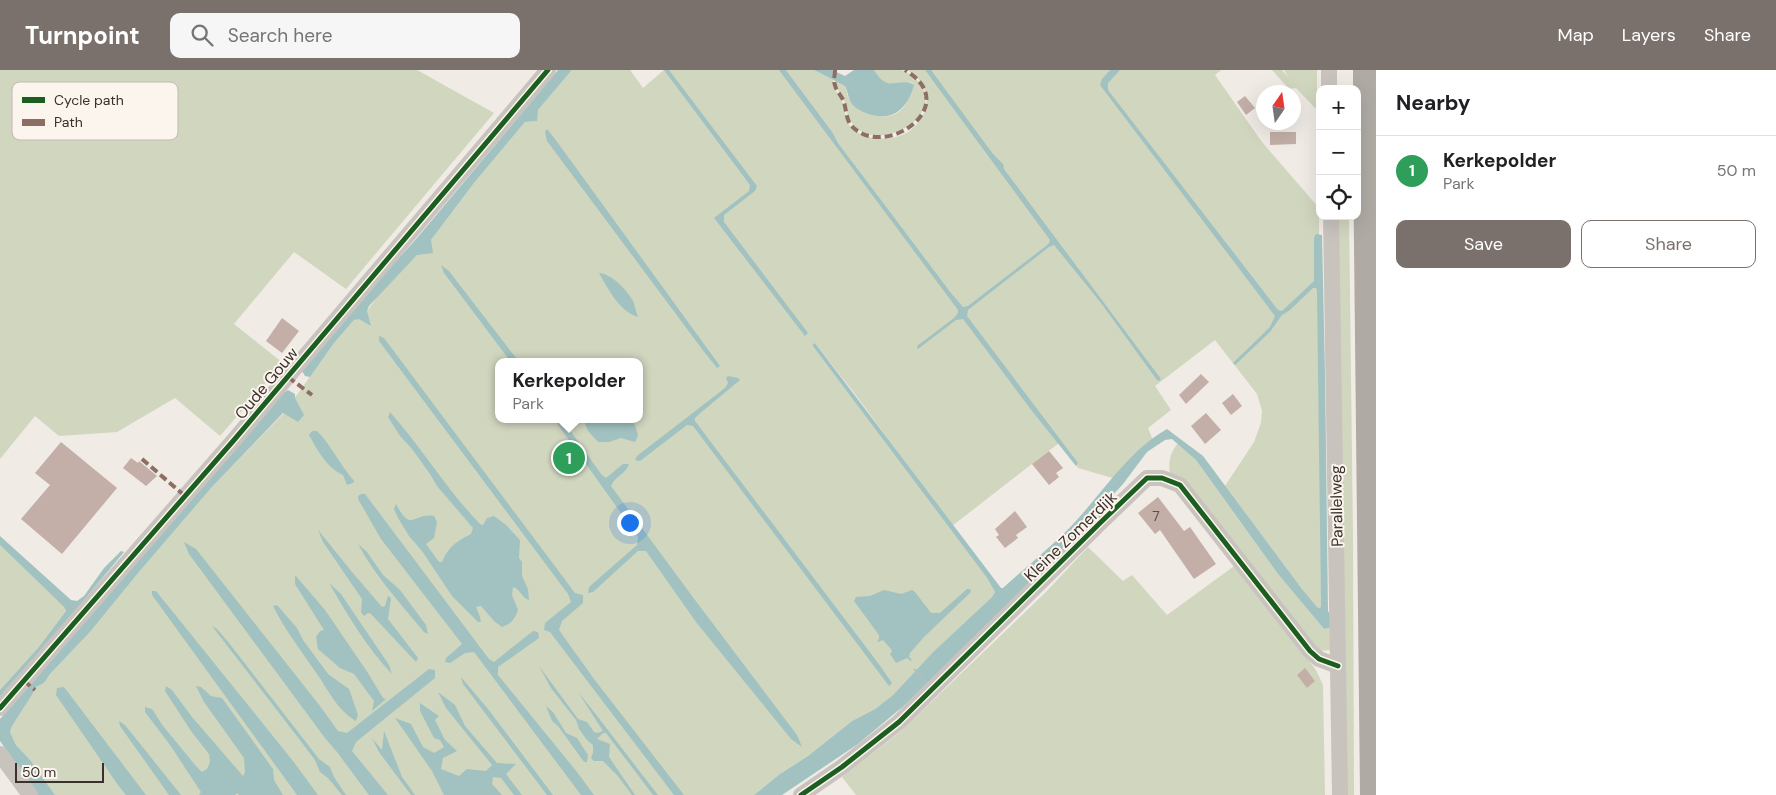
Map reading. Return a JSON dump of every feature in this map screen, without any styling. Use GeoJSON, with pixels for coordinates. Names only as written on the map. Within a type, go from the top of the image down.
{"type":"FeatureCollection","features":[{"type":"Feature","properties":{"kind":"highway"},"geometry":{"type":"LineString","coordinates":[[1365,70],[1364,154],[1372,795]]}},
{"type":"Feature","properties":{"kind":"street","name":"Oude Gouw"},"geometry":{"type":"LineString","coordinates":[[0,708],[240,433],[548,70]]}},
{"type":"Feature","properties":{"kind":"street"},"geometry":{"type":"LineString","coordinates":[[1328,70],[1329,85]]}},
{"type":"Feature","properties":{"kind":"street","name":"Parallelweg"},"geometry":{"type":"LineString","coordinates":[[1331,220],[1340,795]]}},
{"type":"Feature","properties":{"kind":"street","name":"Kleine Zomerdijk"},"geometry":{"type":"LineString","coordinates":[[801,795],[842,768],[900,722],[1100,523],[1148,478],[1162,478],[1180,485],[1310,652],[1328,663],[1338,666]]}},
{"type":"Feature","properties":{"kind":"street"},"geometry":{"type":"LineString","coordinates":[[0,754],[30,795]]}},
{"type":"Feature","properties":{"kind":"path"},"geometry":{"type":"LineString","coordinates":[[914,669],[924,679]]}},
{"type":"Feature","properties":{"kind":"green space"},"geometry":{"type":"Polygon","coordinates":[[[0,70],[417,70],[494,113],[346,289],[294,252],[234,324],[283,363],[220,436],[175,398],[117,432],[59,436],[35,416],[0,459],[0,70]]]}},
{"type":"Feature","properties":{"kind":"green space"},"geometry":{"type":"Polygon","coordinates":[[[572,70],[630,70],[643,88],[664,70],[782,70],[865,179],[786,70],[814,70],[833,80],[850,126],[862,135],[886,138],[908,132],[916,125],[926,109],[927,100],[922,84],[916,76],[907,70],[925,70],[935,83],[927,70],[1221,70],[1215,75],[1262,142],[1316,205],[1316,220],[1319,220],[1321,607],[1318,608],[1302,589],[1225,486],[1254,442],[1261,423],[1262,411],[1257,394],[1215,340],[1155,386],[1171,410],[1148,428],[1153,440],[1116,479],[1078,468],[1059,443],[952,526],[815,343],[812,345],[987,578],[995,592],[992,597],[933,652],[893,695],[875,709],[852,721],[754,795],[55,795],[31,761],[16,745],[10,732],[36,687],[44,683],[50,674],[90,632],[212,487],[284,413],[334,343],[354,320],[367,311],[385,286],[431,240],[474,183],[525,122],[536,121],[538,110],[572,70]]]}},
{"type":"Feature","properties":{"kind":"green space"},"geometry":{"type":"Polygon","coordinates":[[[874,70],[905,71],[917,80],[925,94],[924,107],[917,119],[905,128],[890,134],[875,135],[861,131],[849,118],[846,105],[837,87],[836,81],[845,86],[850,100],[855,105],[868,113],[890,116],[902,109],[909,97],[913,83],[884,82],[874,70]]]}},
{"type":"Feature","properties":{"kind":"green space"},"geometry":{"type":"Polygon","coordinates":[[[1272,70],[1282,70],[1289,78],[1284,70],[1317,70],[1316,109],[1301,93],[1301,85],[1285,85],[1272,70]]]}},
{"type":"Feature","properties":{"kind":"green space"},"geometry":{"type":"Polygon","coordinates":[[[1336,220],[1349,220],[1354,795],[1345,795],[1336,220]]]}},
{"type":"Feature","properties":{"kind":"green space"},"geometry":{"type":"Polygon","coordinates":[[[1178,443],[1196,460],[1278,574],[1324,629],[1332,627],[1330,650],[1320,651],[1170,474],[1170,458],[1178,443]]]}},
{"type":"Feature","properties":{"kind":"green space"},"geometry":{"type":"Polygon","coordinates":[[[0,545],[66,611],[38,648],[0,690],[0,545]]]}},
{"type":"Feature","properties":{"kind":"green space"},"geometry":{"type":"Polygon","coordinates":[[[1088,547],[1123,581],[1132,575],[1167,615],[1237,564],[1316,670],[1323,685],[1325,795],[856,795],[842,777],[900,732],[1045,593],[1088,547]]]}},
{"type":"Feature","properties":{"kind":"water"},"geometry":{"type":"Polygon","coordinates":[[[558,70],[572,70],[538,110],[537,121],[525,122],[474,183],[431,240],[433,253],[417,255],[369,306],[367,311],[371,326],[359,319],[354,320],[334,343],[310,377],[305,376],[302,371],[347,315],[417,238],[558,70]]]}},
{"type":"Feature","properties":{"kind":"water"},"geometry":{"type":"Polygon","coordinates":[[[664,70],[669,70],[757,186],[755,191],[724,215],[724,222],[808,333],[805,336],[714,218],[749,191],[750,185],[664,70]]]}},
{"type":"Feature","properties":{"kind":"water"},"geometry":{"type":"Polygon","coordinates":[[[779,70],[786,70],[833,133],[838,143],[963,307],[968,306],[1046,246],[1050,240],[925,70],[931,70],[993,154],[1003,164],[1004,169],[1161,379],[1157,380],[1101,303],[1054,245],[968,310],[967,316],[1078,463],[1076,466],[963,319],[956,320],[918,349],[917,346],[954,318],[958,310],[779,70]]]}},
{"type":"Feature","properties":{"kind":"water"},"geometry":{"type":"Polygon","coordinates":[[[814,70],[832,70],[845,76],[854,70],[874,70],[879,78],[885,82],[906,82],[914,85],[908,99],[900,110],[888,116],[872,115],[861,111],[852,104],[845,86],[814,70]]]}},
{"type":"Feature","properties":{"kind":"water"},"geometry":{"type":"Polygon","coordinates":[[[1110,70],[1120,70],[1108,83],[1108,90],[1278,310],[1282,311],[1314,281],[1314,238],[1316,234],[1322,235],[1328,611],[1331,615],[1332,627],[1324,629],[1278,574],[1196,460],[1172,439],[1165,440],[1147,452],[1123,484],[1087,523],[906,704],[858,744],[782,795],[754,795],[852,721],[875,709],[893,695],[933,652],[992,597],[995,592],[987,578],[812,345],[815,343],[1001,588],[1068,530],[1118,471],[1141,448],[1167,429],[1203,456],[1302,589],[1318,608],[1321,607],[1316,288],[1313,288],[1282,315],[1270,332],[1235,365],[1233,363],[1270,327],[1275,316],[1100,85],[1102,79],[1110,70]]]}},
{"type":"Feature","properties":{"kind":"water"},"geometry":{"type":"Polygon","coordinates":[[[547,129],[720,366],[717,368],[702,349],[547,141],[545,132],[547,129]]]}},
{"type":"Feature","properties":{"kind":"water"},"geometry":{"type":"Polygon","coordinates":[[[441,265],[449,271],[516,358],[508,358],[444,273],[441,265]]]}},
{"type":"Feature","properties":{"kind":"water"},"geometry":{"type":"Polygon","coordinates":[[[599,273],[614,279],[627,292],[633,301],[638,317],[620,305],[599,273]]]}},
{"type":"Feature","properties":{"kind":"water"},"geometry":{"type":"Polygon","coordinates":[[[379,336],[384,338],[575,593],[583,595],[583,603],[562,621],[559,630],[594,679],[684,795],[674,795],[550,632],[544,630],[545,623],[571,602],[568,594],[379,341],[379,336]]]}},
{"type":"Feature","properties":{"kind":"water"},"geometry":{"type":"Polygon","coordinates":[[[728,376],[740,380],[698,415],[695,421],[881,667],[892,683],[889,686],[693,426],[687,425],[640,461],[635,460],[637,456],[725,388],[728,383],[726,378],[728,376]]]}},
{"type":"Feature","properties":{"kind":"water"},"geometry":{"type":"Polygon","coordinates":[[[288,390],[295,394],[295,398],[304,415],[298,422],[283,413],[212,487],[90,632],[50,674],[44,683],[36,687],[10,732],[16,745],[31,761],[55,795],[37,795],[0,741],[0,719],[280,395],[288,390]]]}},
{"type":"Feature","properties":{"kind":"water"},"geometry":{"type":"Polygon","coordinates":[[[390,412],[480,524],[483,525],[487,518],[494,516],[506,525],[520,540],[519,558],[522,562],[522,576],[528,589],[529,600],[513,587],[512,595],[518,610],[510,623],[502,627],[481,606],[476,607],[481,622],[478,622],[452,596],[398,518],[394,509],[396,504],[401,513],[410,520],[434,516],[437,522],[434,538],[426,544],[439,562],[442,562],[447,552],[454,545],[471,534],[473,528],[437,486],[412,449],[400,436],[388,417],[390,412]]]}},
{"type":"Feature","properties":{"kind":"water"},"geometry":{"type":"Polygon","coordinates":[[[557,423],[565,423],[601,474],[606,478],[623,464],[629,464],[611,486],[797,735],[802,747],[791,739],[696,622],[646,551],[638,551],[593,592],[588,593],[589,587],[637,545],[638,537],[557,423]]]}},
{"type":"Feature","properties":{"kind":"water"},"geometry":{"type":"Polygon","coordinates":[[[585,423],[634,423],[638,435],[635,442],[621,438],[609,442],[598,442],[588,431],[585,423]]]}},
{"type":"Feature","properties":{"kind":"water"},"geometry":{"type":"Polygon","coordinates":[[[312,431],[317,431],[327,443],[354,481],[353,483],[347,485],[343,475],[332,468],[323,458],[309,435],[312,431]]]}},
{"type":"Feature","properties":{"kind":"water"},"geometry":{"type":"Polygon","coordinates":[[[365,494],[489,659],[494,662],[533,631],[538,632],[539,638],[498,667],[498,675],[594,795],[581,795],[474,652],[465,653],[450,663],[445,662],[446,658],[462,644],[381,539],[358,499],[358,496],[365,494]]]}},
{"type":"Feature","properties":{"kind":"water"},"geometry":{"type":"Polygon","coordinates":[[[318,530],[382,607],[385,606],[388,596],[391,598],[388,619],[418,658],[416,662],[371,614],[368,613],[364,616],[361,612],[362,599],[323,542],[318,530]]]}},
{"type":"Feature","properties":{"kind":"water"},"geometry":{"type":"Polygon","coordinates":[[[0,536],[71,600],[77,601],[84,596],[104,568],[121,551],[124,552],[0,701],[0,690],[38,648],[66,611],[0,545],[0,536]]]}},
{"type":"Feature","properties":{"kind":"water"},"geometry":{"type":"Polygon","coordinates":[[[184,542],[196,549],[338,731],[347,733],[429,669],[435,670],[435,678],[356,742],[352,751],[388,795],[369,795],[189,554],[184,542]]]}},
{"type":"Feature","properties":{"kind":"water"},"geometry":{"type":"Polygon","coordinates":[[[358,544],[367,552],[383,575],[400,590],[426,625],[428,634],[424,632],[389,590],[358,544]]]}},
{"type":"Feature","properties":{"kind":"water"},"geometry":{"type":"Polygon","coordinates":[[[295,575],[325,610],[383,698],[386,699],[372,711],[374,701],[354,674],[340,668],[318,649],[316,637],[320,631],[324,630],[295,584],[295,575]]]}},
{"type":"Feature","properties":{"kind":"water"},"geometry":{"type":"Polygon","coordinates":[[[329,583],[341,594],[389,665],[392,674],[350,619],[329,583]]]}},
{"type":"Feature","properties":{"kind":"water"},"geometry":{"type":"Polygon","coordinates":[[[967,589],[970,589],[971,592],[910,653],[909,657],[912,660],[907,658],[896,663],[890,654],[892,652],[891,649],[883,640],[877,641],[879,635],[854,601],[856,597],[870,596],[884,590],[901,594],[912,590],[931,613],[940,613],[967,589]]]}},
{"type":"Feature","properties":{"kind":"water"},"geometry":{"type":"Polygon","coordinates":[[[152,591],[156,591],[293,761],[318,795],[297,795],[152,595],[152,591]]]}},
{"type":"Feature","properties":{"kind":"water"},"geometry":{"type":"Polygon","coordinates":[[[277,605],[297,628],[303,640],[328,674],[349,689],[358,715],[356,721],[343,711],[333,698],[283,623],[273,606],[277,605]]]}},
{"type":"Feature","properties":{"kind":"water"},"geometry":{"type":"Polygon","coordinates":[[[212,626],[229,643],[319,759],[330,767],[346,795],[342,795],[328,778],[320,772],[315,760],[212,626]]]}},
{"type":"Feature","properties":{"kind":"water"},"geometry":{"type":"Polygon","coordinates":[[[539,666],[578,719],[587,722],[594,732],[603,731],[578,692],[658,795],[653,795],[606,733],[603,733],[597,739],[610,744],[609,757],[635,795],[632,795],[617,775],[603,761],[594,761],[591,758],[593,745],[579,729],[576,720],[551,688],[539,666]]]}},
{"type":"Feature","properties":{"kind":"water"},"geometry":{"type":"Polygon","coordinates":[[[461,677],[488,709],[553,795],[547,795],[463,684],[461,677]]]}},
{"type":"Feature","properties":{"kind":"water"},"geometry":{"type":"Polygon","coordinates":[[[166,686],[172,690],[192,717],[243,776],[245,772],[244,758],[204,702],[196,686],[201,687],[211,696],[222,698],[273,769],[274,780],[283,795],[239,795],[237,793],[235,795],[199,795],[201,792],[170,745],[145,712],[145,707],[152,709],[163,726],[196,766],[202,772],[207,769],[210,762],[209,754],[191,731],[165,691],[166,686]]]}},
{"type":"Feature","properties":{"kind":"water"},"geometry":{"type":"Polygon","coordinates":[[[64,687],[146,795],[126,795],[118,785],[56,695],[57,688],[64,687]]]}},
{"type":"Feature","properties":{"kind":"water"},"geometry":{"type":"Polygon","coordinates":[[[438,692],[455,705],[465,726],[497,763],[516,764],[506,774],[522,795],[514,795],[501,778],[493,777],[492,784],[502,795],[444,795],[432,771],[395,718],[411,724],[423,747],[434,753],[444,747],[440,740],[434,738],[420,711],[420,703],[439,716],[435,720],[445,740],[457,751],[443,758],[441,769],[459,776],[467,769],[486,771],[492,765],[446,708],[438,692]]]}},
{"type":"Feature","properties":{"kind":"water"},"geometry":{"type":"Polygon","coordinates":[[[546,706],[553,712],[566,733],[577,738],[588,755],[587,762],[584,762],[558,726],[552,721],[546,706]]]}},
{"type":"Feature","properties":{"kind":"water"},"geometry":{"type":"Polygon","coordinates":[[[119,721],[125,725],[181,795],[169,795],[120,726],[119,721]]]}},
{"type":"Feature","properties":{"kind":"water"},"geometry":{"type":"Polygon","coordinates":[[[384,731],[402,777],[415,795],[411,795],[379,752],[372,738],[382,750],[384,731]]]}},
{"type":"Feature","properties":{"kind":"building"},"geometry":{"type":"Polygon","coordinates":[[[1245,96],[1255,108],[1246,115],[1237,102],[1245,96]]]}},
{"type":"Feature","properties":{"kind":"building"},"geometry":{"type":"Polygon","coordinates":[[[1270,132],[1296,132],[1296,144],[1270,145],[1270,132]]]}},
{"type":"Feature","properties":{"kind":"building"},"geometry":{"type":"Polygon","coordinates":[[[282,318],[299,331],[282,353],[266,341],[282,318]]]}},
{"type":"Feature","properties":{"kind":"building"},"geometry":{"type":"Polygon","coordinates":[[[1201,374],[1209,382],[1186,404],[1179,395],[1201,374]]]}},
{"type":"Feature","properties":{"kind":"building"},"geometry":{"type":"Polygon","coordinates":[[[1233,394],[1242,406],[1231,415],[1222,403],[1233,394]]]}},
{"type":"Feature","properties":{"kind":"building"},"geometry":{"type":"Polygon","coordinates":[[[1206,413],[1221,430],[1205,444],[1191,426],[1206,413]]]}},
{"type":"Feature","properties":{"kind":"building"},"geometry":{"type":"Polygon","coordinates":[[[61,442],[117,488],[62,554],[21,519],[50,485],[35,473],[61,442]]]}},
{"type":"Feature","properties":{"kind":"building"},"geometry":{"type":"Polygon","coordinates":[[[1049,451],[1063,468],[1056,473],[1059,477],[1049,485],[1032,464],[1049,451]]]}},
{"type":"Feature","properties":{"kind":"building"},"geometry":{"type":"Polygon","coordinates":[[[131,458],[138,463],[139,461],[157,476],[146,486],[123,468],[131,458]]]}},
{"type":"Feature","properties":{"kind":"building"},"geometry":{"type":"Polygon","coordinates":[[[1158,497],[1184,531],[1190,527],[1216,564],[1194,579],[1160,530],[1155,534],[1138,513],[1158,497]]]}},
{"type":"Feature","properties":{"kind":"building"},"geometry":{"type":"Polygon","coordinates":[[[1015,511],[1027,527],[1016,535],[1018,538],[1005,548],[996,537],[999,535],[995,529],[1015,511]]]}},
{"type":"Feature","properties":{"kind":"building"},"geometry":{"type":"Polygon","coordinates":[[[1305,668],[1315,681],[1307,688],[1297,675],[1305,668]]]}},
{"type":"Feature","properties":{"kind":"marked path"},"geometry":{"type":"LineString","coordinates":[[835,70],[834,83],[844,102],[850,124],[864,134],[880,137],[897,134],[912,125],[923,113],[926,99],[921,84],[905,70]]}},
{"type":"Feature","properties":{"kind":"marked path"},"geometry":{"type":"LineString","coordinates":[[288,377],[312,395]]}},
{"type":"Feature","properties":{"kind":"marked path"},"geometry":{"type":"LineString","coordinates":[[142,459],[185,496]]}},
{"type":"Feature","properties":{"kind":"marked path"},"geometry":{"type":"LineString","coordinates":[[24,681],[35,690]]}},
{"type":"Feature","properties":{"kind":"cycle path"},"geometry":{"type":"LineString","coordinates":[[0,708],[234,440],[548,70]]}},
{"type":"Feature","properties":{"kind":"cycle path"},"geometry":{"type":"LineString","coordinates":[[801,795],[842,767],[899,722],[1147,478],[1162,478],[1180,485],[1310,651],[1319,659],[1338,666]]}},
{"type":"Feature","properties":{"kind":"place","name":"Kerkepolder"},"geometry":{"type":"Point","coordinates":[569,458]}}]}
